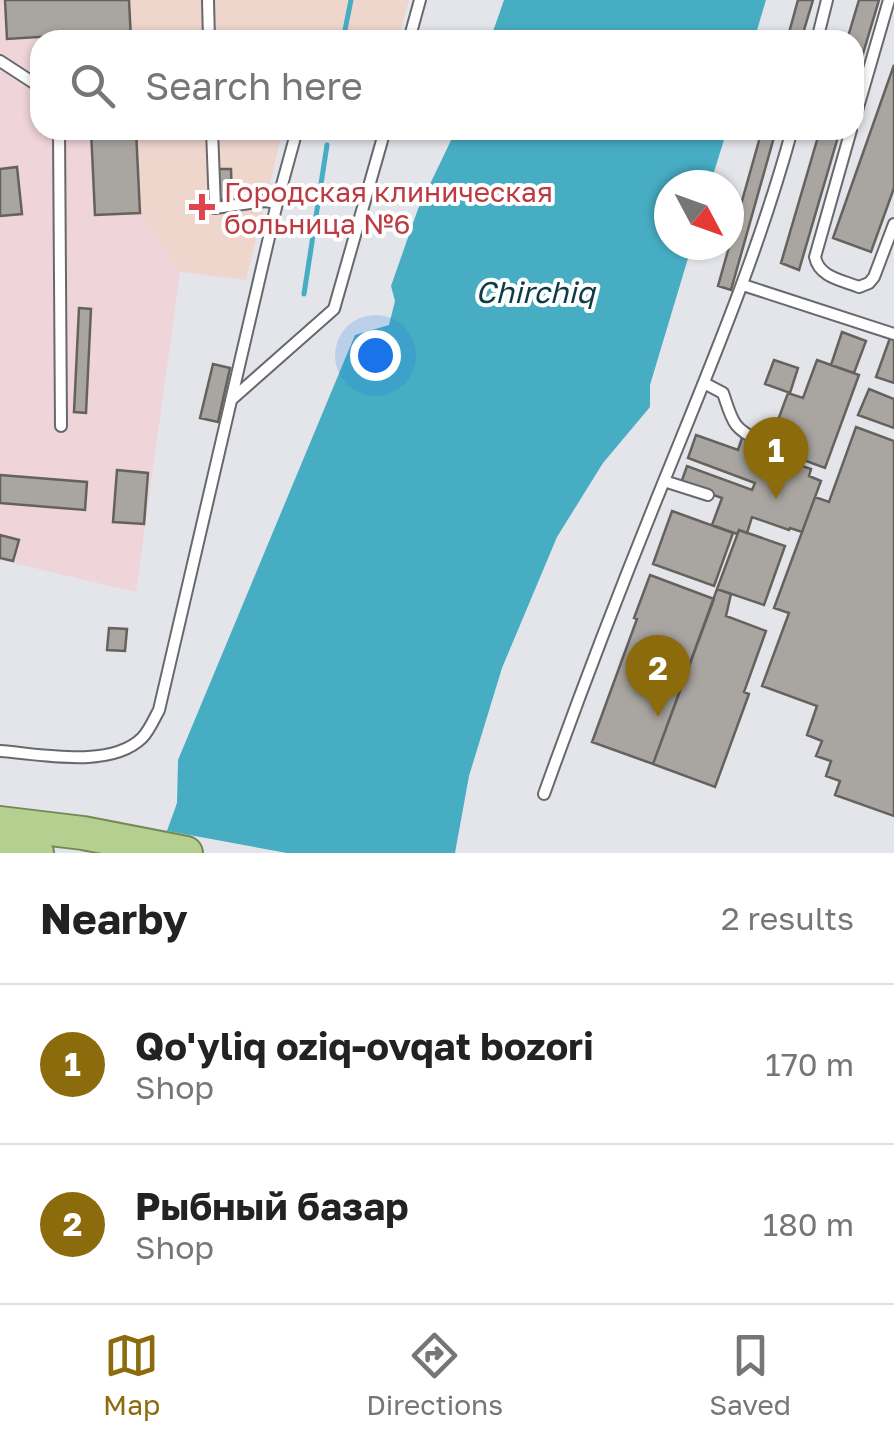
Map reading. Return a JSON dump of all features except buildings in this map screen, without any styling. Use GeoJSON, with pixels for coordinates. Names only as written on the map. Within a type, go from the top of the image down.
{"type":"FeatureCollection","features":[{"type":"Feature","properties":{"kind":"highway"},"geometry":{"type":"LineString","coordinates":[[0,823],[82,833],[186,853]]}},
{"type":"Feature","properties":{"kind":"highway"},"geometry":{"type":"LineString","coordinates":[[0,849],[38,853]]}},
{"type":"Feature","properties":{"kind":"lane"},"geometry":{"type":"LineString","coordinates":[[208,0],[209,30]]}},
{"type":"Feature","properties":{"kind":"lane"},"geometry":{"type":"LineString","coordinates":[[412,30],[420,0]]}},
{"type":"Feature","properties":{"kind":"lane"},"geometry":{"type":"LineString","coordinates":[[819,30],[828,0]]}},
{"type":"Feature","properties":{"kind":"lane"},"geometry":{"type":"LineString","coordinates":[[864,86],[889,0]]}},
{"type":"Feature","properties":{"kind":"lane"},"geometry":{"type":"LineString","coordinates":[[0,61],[30,80]]}},
{"type":"Feature","properties":{"kind":"lane"},"geometry":{"type":"LineString","coordinates":[[59,140],[61,426]]}},
{"type":"Feature","properties":{"kind":"lane"},"geometry":{"type":"LineString","coordinates":[[212,140],[215,208],[277,203]]}},
{"type":"Feature","properties":{"kind":"lane"},"geometry":{"type":"LineString","coordinates":[[0,751],[92,758],[121,752],[142,738],[159,710],[294,140]]}},
{"type":"Feature","properties":{"kind":"lane"},"geometry":{"type":"LineString","coordinates":[[231,400],[334,309],[381,140]]}},
{"type":"Feature","properties":{"kind":"lane"},"geometry":{"type":"LineString","coordinates":[[544,794],[597,646],[743,284],[789,140]]}},
{"type":"Feature","properties":{"kind":"lane"},"geometry":{"type":"LineString","coordinates":[[849,140],[814,257],[817,267],[859,287],[869,283],[894,224]]}},
{"type":"Feature","properties":{"kind":"lane"},"geometry":{"type":"LineString","coordinates":[[743,284],[894,334]]}},
{"type":"Feature","properties":{"kind":"lane"},"geometry":{"type":"LineString","coordinates":[[704,382],[723,392],[741,432],[759,440]]}},
{"type":"Feature","properties":{"kind":"lane"},"geometry":{"type":"LineString","coordinates":[[664,482],[708,495]]}},
{"type":"Feature","properties":{"kind":"shaded area"},"geometry":{"type":"Polygon","coordinates":[[[0,0],[129,0],[130,30],[30,30],[30,140],[136,140],[140,213],[180,272],[136,592],[0,560],[0,0]]]}},
{"type":"Feature","properties":{"kind":"shaded area"},"geometry":{"type":"Polygon","coordinates":[[[129,0],[409,0],[401,30],[130,30],[129,0]]]}},
{"type":"Feature","properties":{"kind":"shaded area","name":"Городская клиническая больница №6"},"geometry":{"type":"Polygon","coordinates":[[[136,140],[281,140],[246,280],[180,272],[140,213],[136,140]]]}},
{"type":"Feature","properties":{"kind":"water"},"geometry":{"type":"Polygon","coordinates":[[[504,0],[766,0],[757,30],[494,30],[504,0]]]}},
{"type":"Feature","properties":{"kind":"water","name":"Chirchiq"},"geometry":{"type":"Polygon","coordinates":[[[451,140],[724,140],[715,170],[654,170],[654,260],[688,260],[650,385],[650,407],[603,463],[557,537],[502,668],[469,776],[455,853],[159,853],[177,803],[178,760],[355,335],[389,325],[395,301],[391,286],[418,209],[451,140]]]}},
{"type":"Feature","properties":{"kind":"pier"},"geometry":{"type":"Polygon","coordinates":[[[162,830],[287,853],[154,853],[162,830]]]}},
{"type":"Feature","properties":{"kind":"waterway"},"geometry":{"type":"LineString","coordinates":[[345,30],[351,0]]}},
{"type":"Feature","properties":{"kind":"waterway"},"geometry":{"type":"LineString","coordinates":[[304,294],[327,145]]}},
{"type":"Feature","properties":{"kind":"place","name":"Городская клиническая больница №6"},"geometry":{"type":"Point","coordinates":[202,207]}},
{"type":"Feature","properties":{"kind":"place","name":"Qo'yliq oziq-ovqat bozori"},"geometry":{"type":"Point","coordinates":[776,499]}},
{"type":"Feature","properties":{"kind":"place","name":"Рыбный базар"},"geometry":{"type":"Point","coordinates":[658,717]}}]}
